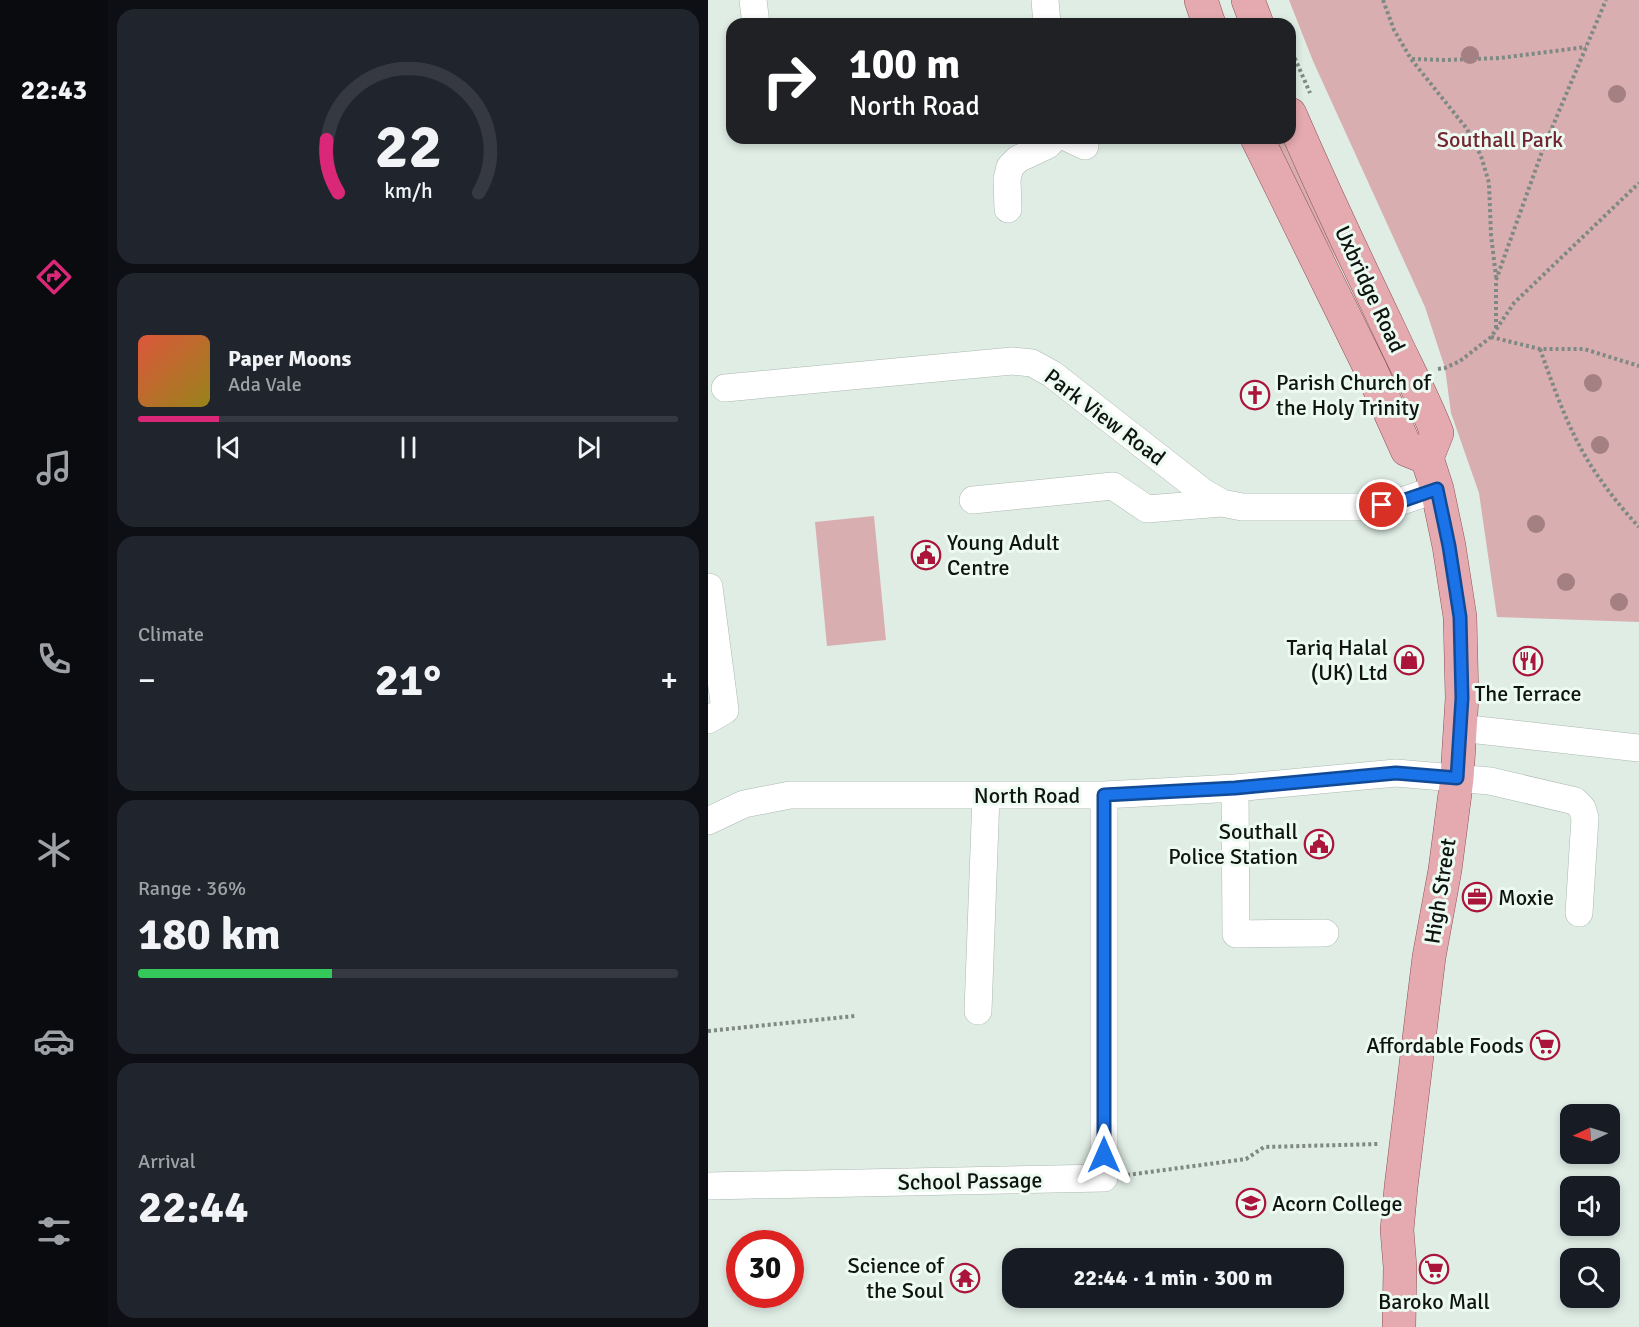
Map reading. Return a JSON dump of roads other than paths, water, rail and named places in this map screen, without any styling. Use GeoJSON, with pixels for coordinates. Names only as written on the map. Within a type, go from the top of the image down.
{"type":"FeatureCollection","features":[{"type":"Feature","properties":{"kind":"main road"},"geometry":{"type":"LineString","coordinates":[[1201,0],[1207,18]]}},
{"type":"Feature","properties":{"kind":"main road","name":"Uxbridge Road"},"geometry":{"type":"LineString","coordinates":[[1260,144],[1370,368],[1407,450],[1427,458],[1437,433],[1423,398],[1379,309],[1296,127]]}},
{"type":"Feature","properties":{"kind":"main road","name":"High Street"},"geometry":{"type":"LineString","coordinates":[[1399,1327],[1398,1230],[1429,957],[1445,870],[1457,778],[1462,698],[1460,617],[1449,546],[1437,489],[1427,458]]}},
{"type":"Feature","properties":{"kind":"street"},"geometry":{"type":"LineString","coordinates":[[753,0],[755,18]]}},
{"type":"Feature","properties":{"kind":"street"},"geometry":{"type":"LineString","coordinates":[[1045,0],[1046,18]]}},
{"type":"Feature","properties":{"kind":"street"},"geometry":{"type":"LineString","coordinates":[[1008,209],[1007,179],[1010,167],[1018,159],[1048,144]]}},
{"type":"Feature","properties":{"kind":"street","name":"Park View Road"},"geometry":{"type":"LineString","coordinates":[[726,388],[1011,362],[1032,363],[1052,374],[1203,492],[1221,503],[1242,507],[1368,507],[1396,503],[1437,489]]}},
{"type":"Feature","properties":{"kind":"street"},"geometry":{"type":"LineString","coordinates":[[973,500],[1113,486],[1147,509],[1221,503]]}},
{"type":"Feature","properties":{"kind":"street"},"geometry":{"type":"LineString","coordinates":[[708,720],[726,710],[709,586]]}},
{"type":"Feature","properties":{"kind":"street"},"geometry":{"type":"LineString","coordinates":[[1460,728],[1639,748]]}},
{"type":"Feature","properties":{"kind":"street","name":"North Road"},"geometry":{"type":"LineString","coordinates":[[708,821],[744,804],[790,795],[1104,795],[1235,788],[1396,773],[1490,781],[1575,801],[1582,808],[1585,818],[1579,913]]}},
{"type":"Feature","properties":{"kind":"street"},"geometry":{"type":"LineString","coordinates":[[1235,788],[1236,934],[1324,933]]}},
{"type":"Feature","properties":{"kind":"street","name":"School Passage"},"geometry":{"type":"LineString","coordinates":[[708,1186],[1104,1179],[1104,795]]}},
{"type":"Feature","properties":{"kind":"street"},"geometry":{"type":"LineString","coordinates":[[978,1011],[986,796]]}},
{"type":"Feature","properties":{"kind":"place","name":"Parish Church of the Holy Trinity"},"geometry":{"type":"Point","coordinates":[1255,395]}},
{"type":"Feature","properties":{"kind":"place","name":"Young Adult Centre"},"geometry":{"type":"Point","coordinates":[926,555]}},
{"type":"Feature","properties":{"kind":"place","name":"Tariq Halal (UK) Ltd"},"geometry":{"type":"Point","coordinates":[1409,660]}},
{"type":"Feature","properties":{"kind":"place","name":"The Terrace"},"geometry":{"type":"Point","coordinates":[1528,661]}},
{"type":"Feature","properties":{"kind":"place","name":"Southall Police Station"},"geometry":{"type":"Point","coordinates":[1319,844]}},
{"type":"Feature","properties":{"kind":"place","name":"Moxie"},"geometry":{"type":"Point","coordinates":[1477,897]}},
{"type":"Feature","properties":{"kind":"place","name":"Affordable Foods"},"geometry":{"type":"Point","coordinates":[1545,1045]}},
{"type":"Feature","properties":{"kind":"place","name":"Acorn College"},"geometry":{"type":"Point","coordinates":[1251,1203]}},
{"type":"Feature","properties":{"kind":"place","name":"Baroko Mall"},"geometry":{"type":"Point","coordinates":[1434,1269]}},
{"type":"Feature","properties":{"kind":"place","name":"Science of the Soul"},"geometry":{"type":"Point","coordinates":[965,1278]}},
{"type":"Feature","properties":{"kind":"park label","name":"Southall Park"},"geometry":{"type":"Point","coordinates":[1500,139]}}]}
